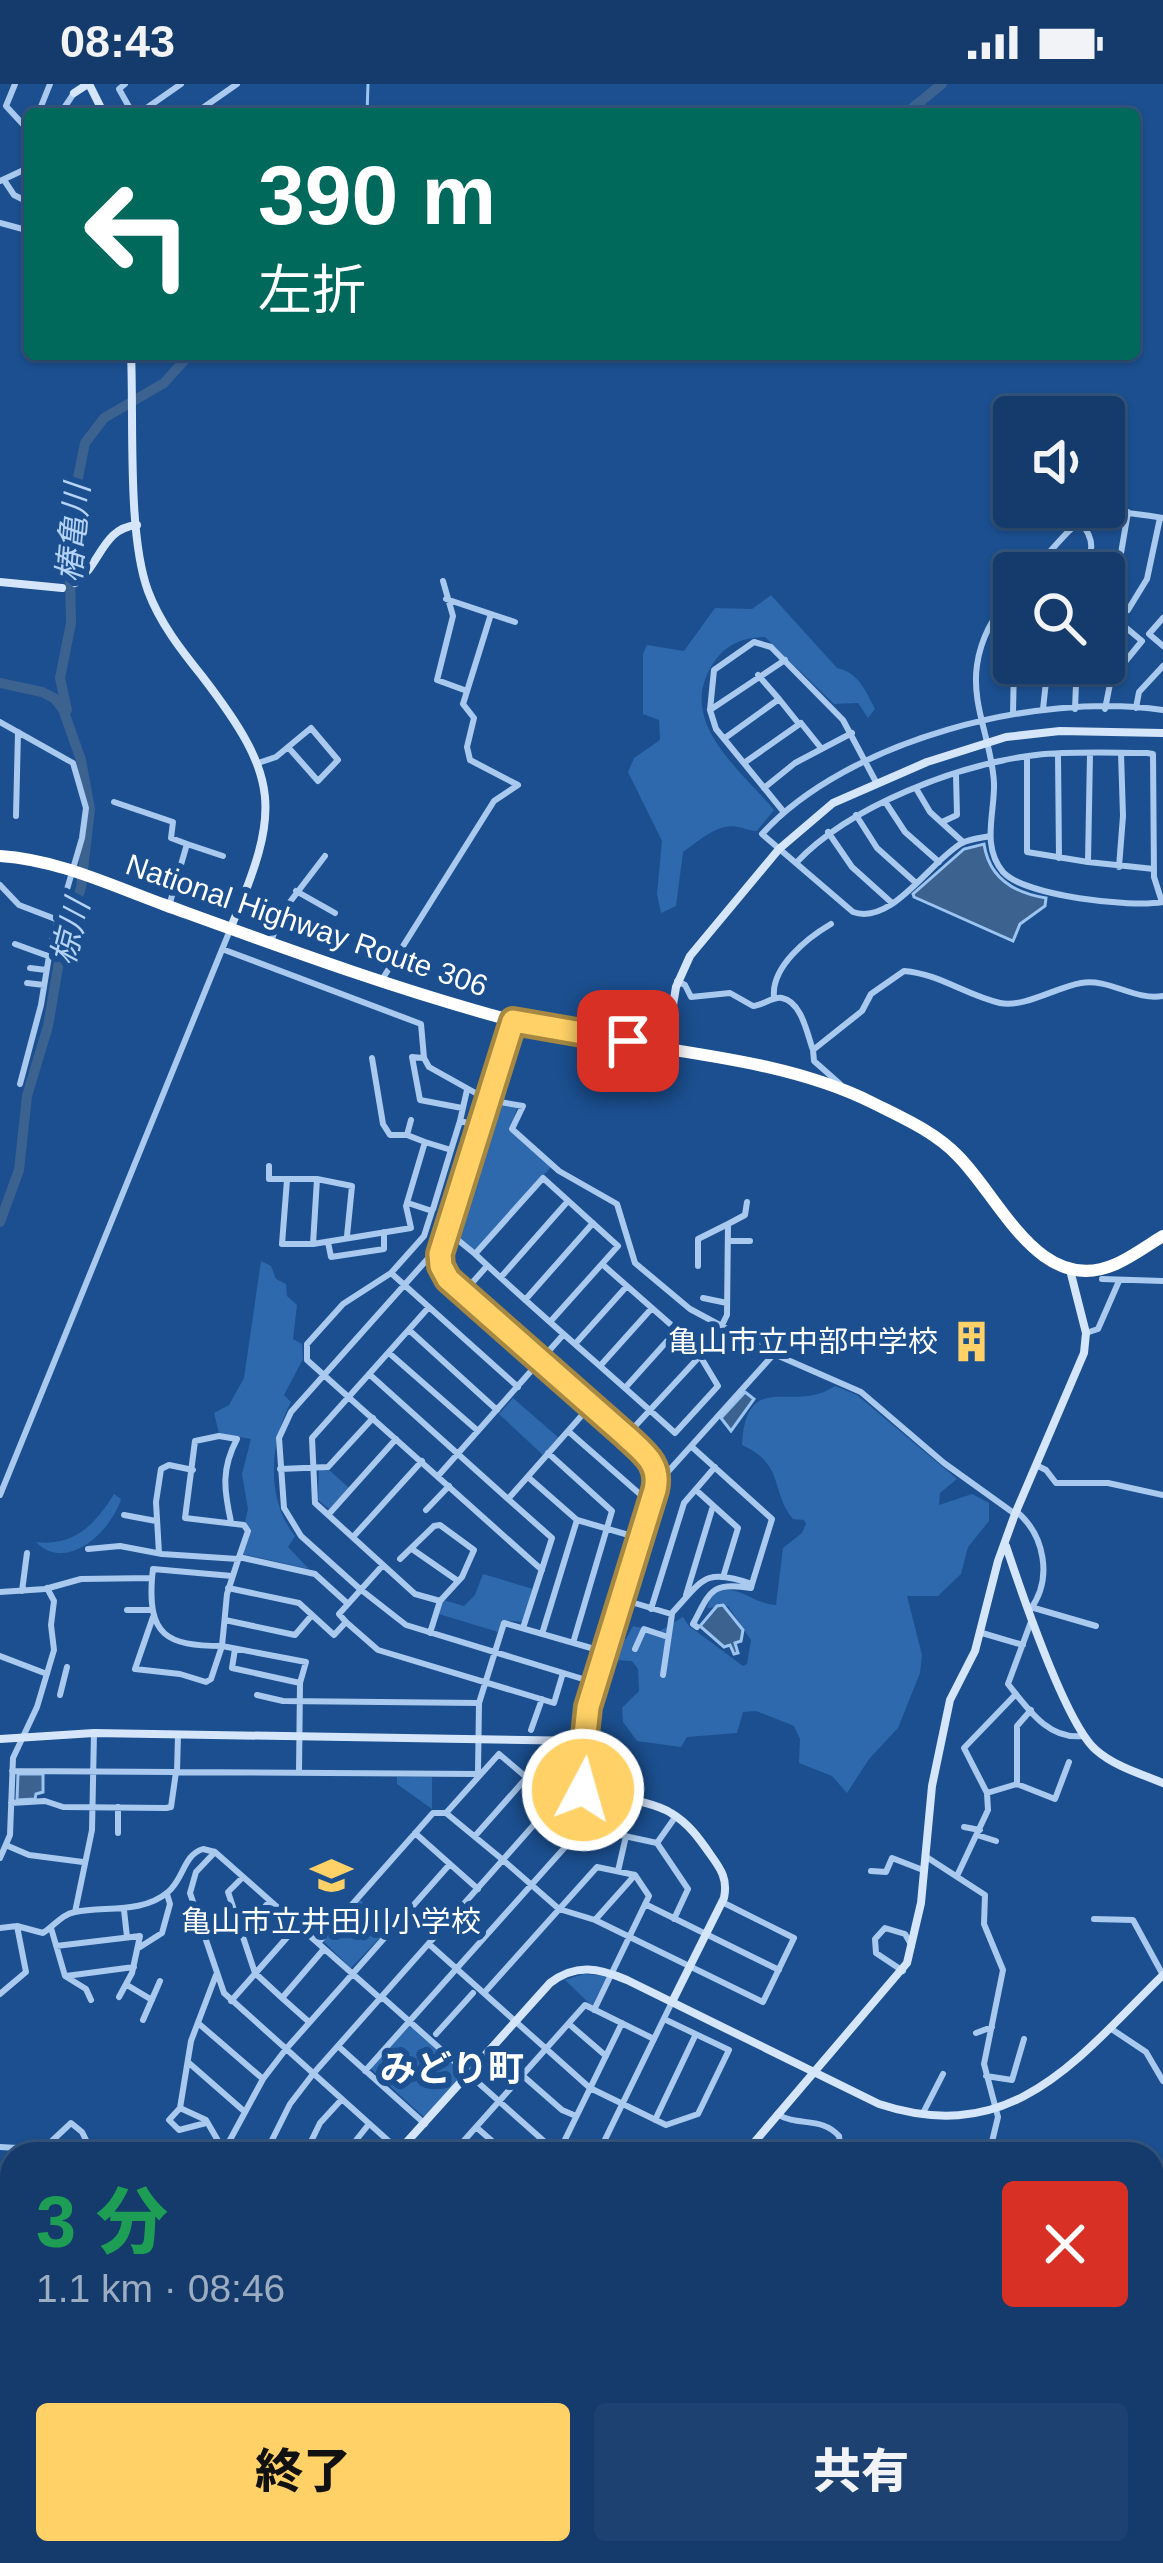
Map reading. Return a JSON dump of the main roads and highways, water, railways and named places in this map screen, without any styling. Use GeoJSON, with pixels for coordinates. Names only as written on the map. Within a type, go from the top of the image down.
{"type":"FeatureCollection","features":[{"type":"Feature","properties":{"kind":"highway","name":"National Highway Route 306"},"geometry":{"type":"LineString","coordinates":[[0,856],[73,869],[169,907],[513,1021],[666,1048],[841,1088],[942,1142],[1036,1252],[1070,1270],[1117,1264],[1163,1236]]}},
{"type":"Feature","properties":{"kind":"waterway"},"geometry":{"type":"LineString","coordinates":[[367,108],[368,84]]}},
{"type":"Feature","properties":{"kind":"waterway","name":"椿亀川"},"geometry":{"type":"LineString","coordinates":[[912,108],[942,84]]}},
{"type":"Feature","properties":{"kind":"waterway","name":"椿亀川"},"geometry":{"type":"LineString","coordinates":[[67,710],[60,678],[71,623],[69,522],[85,443],[104,418],[164,383],[185,360]]}},
{"type":"Feature","properties":{"kind":"waterway","name":"椋川"},"geometry":{"type":"LineString","coordinates":[[0,683],[42,692],[63,709],[81,760],[90,809],[81,888],[62,944],[48,1026],[27,1096],[19,1170],[0,1222]]}},
{"type":"Feature","properties":{"kind":"place","name":"亀山市立中部中学校"},"geometry":{"type":"Point","coordinates":[972,1341]}},
{"type":"Feature","properties":{"kind":"place","name":"亀山市立井田川小学校"},"geometry":{"type":"Point","coordinates":[331,1875]}},
{"type":"Feature","properties":{"kind":"district","name":"みどり町"},"geometry":{"type":"Point","coordinates":[452,2068]}}]}
